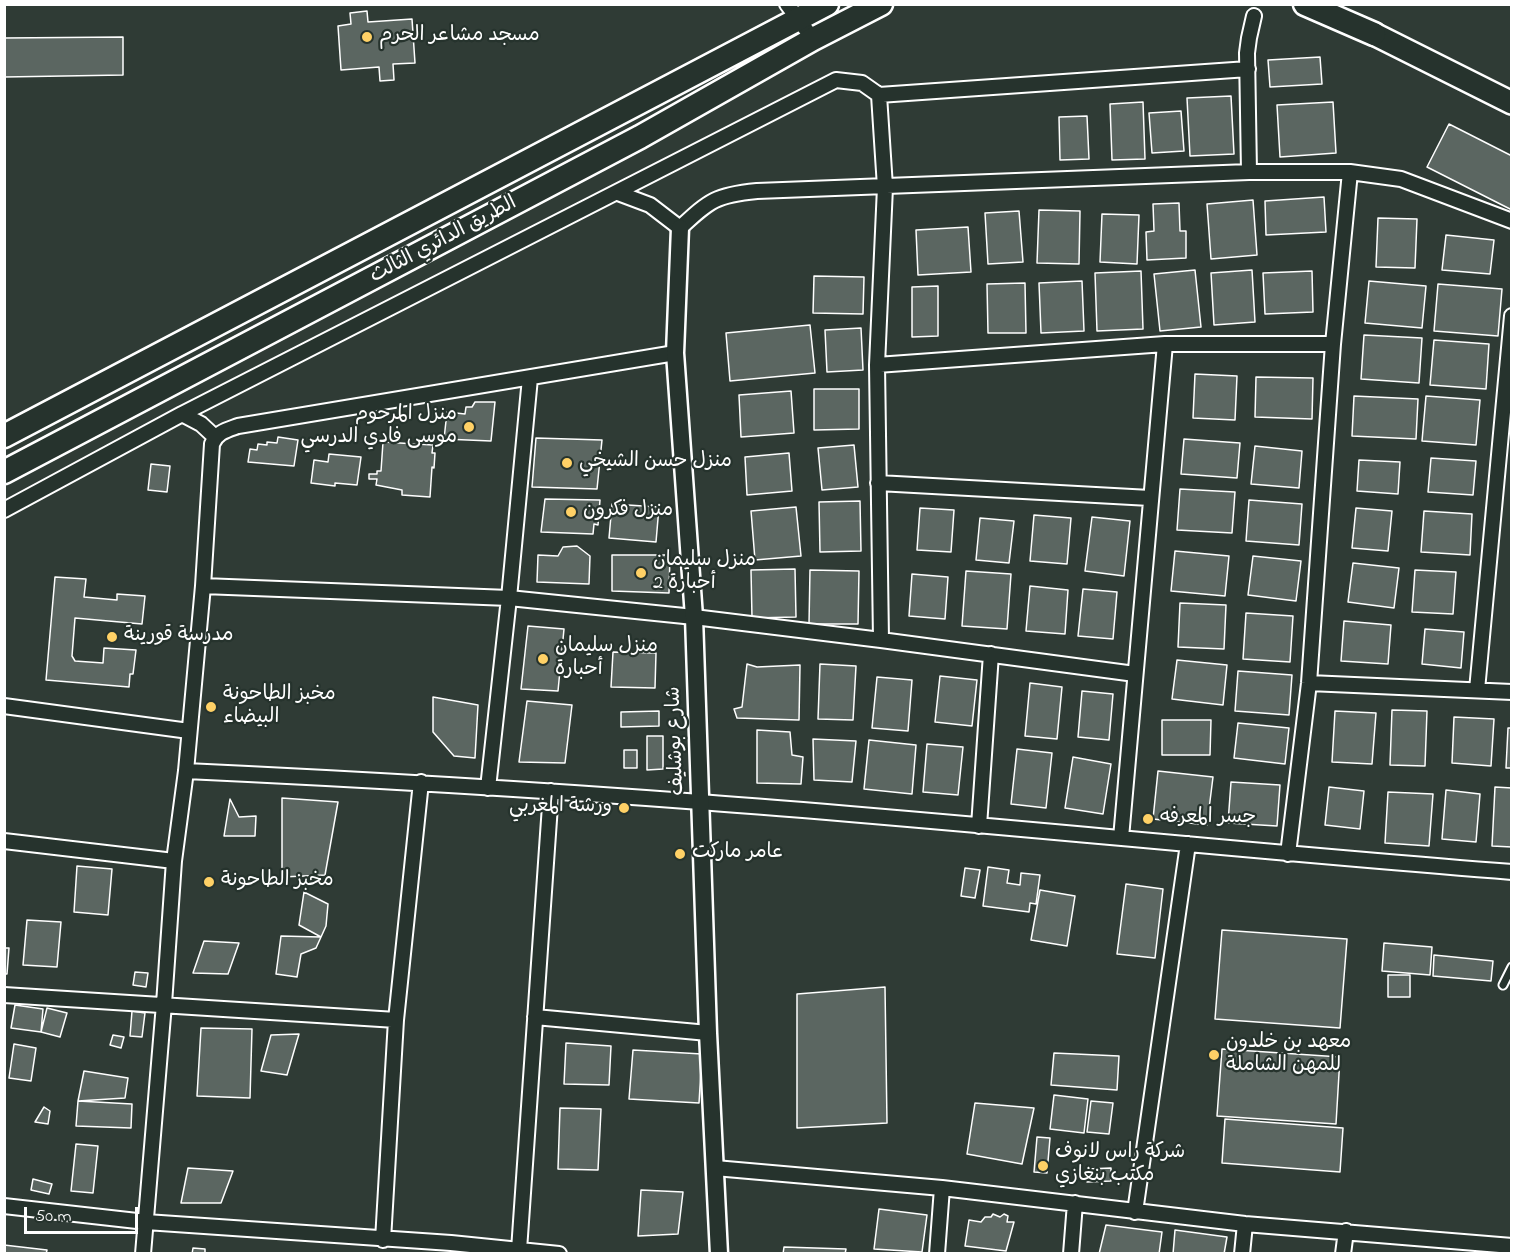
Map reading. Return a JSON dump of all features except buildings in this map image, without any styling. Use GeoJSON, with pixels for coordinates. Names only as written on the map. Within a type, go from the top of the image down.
{"type":"FeatureCollection","features":[{"type":"Feature","properties":{"kind":"highway","name":"الطريق الدائري الثالث"},"geometry":{"type":"LineString","coordinates":[[4,435],[528,159],[793,12],[827,4]]}},
{"type":"Feature","properties":{"kind":"highway","name":"الطريق الدائري الثالث"},"geometry":{"type":"LineString","coordinates":[[4,472],[630,142],[813,39],[881,4]]}},
{"type":"Feature","properties":{"kind":"highway"},"geometry":{"type":"LineString","coordinates":[[1305,4],[1374,34]]}},
{"type":"Feature","properties":{"kind":"highway"},"geometry":{"type":"LineString","coordinates":[[1334,4],[1374,34]]}},
{"type":"Feature","properties":{"kind":"main road"},"geometry":{"type":"LineString","coordinates":[[1374,34],[1512,103]]}},
{"type":"Feature","properties":{"kind":"street"},"geometry":{"type":"LineString","coordinates":[[793,12],[813,39]]}},
{"type":"Feature","properties":{"kind":"street"},"geometry":{"type":"LineString","coordinates":[[1249,172],[1248,38],[1254,16]]}},
{"type":"Feature","properties":{"kind":"street"},"geometry":{"type":"LineString","coordinates":[[4,510],[182,414],[836,80],[862,83],[879,95],[1248,69]]}},
{"type":"Feature","properties":{"kind":"street"},"geometry":{"type":"LineString","coordinates":[[879,95],[885,187],[877,364],[881,640]]}},
{"type":"Feature","properties":{"kind":"street"},"geometry":{"type":"LineString","coordinates":[[618,193],[650,205],[680,228],[704,205],[726,194],[758,191],[1249,172],[1350,171],[1401,179],[1512,221]]}},
{"type":"Feature","properties":{"kind":"street"},"geometry":{"type":"LineString","coordinates":[[1288,854],[1309,683],[1333,344],[1350,171]]}},
{"type":"Feature","properties":{"kind":"street","name":"شارع بوشليف"},"geometry":{"type":"LineString","coordinates":[[680,228],[675,353],[694,617],[708,1032],[719,1254]]}},
{"type":"Feature","properties":{"kind":"street"},"geometry":{"type":"LineString","coordinates":[[1478,690],[1507,434],[1512,316]]}},
{"type":"Feature","properties":{"kind":"street"},"geometry":{"type":"LineString","coordinates":[[877,364],[1165,344],[1333,344]]}},
{"type":"Feature","properties":{"kind":"street"},"geometry":{"type":"LineString","coordinates":[[1121,838],[1165,344]]}},
{"type":"Feature","properties":{"kind":"street"},"geometry":{"type":"LineString","coordinates":[[143,1254],[174,861],[186,771],[203,586],[212,444],[215,437],[221,432],[238,426],[675,353]]}},
{"type":"Feature","properties":{"kind":"street"},"geometry":{"type":"LineString","coordinates":[[488,788],[530,378]]}},
{"type":"Feature","properties":{"kind":"street"},"geometry":{"type":"LineString","coordinates":[[182,414],[201,424],[215,437]]}},
{"type":"Feature","properties":{"kind":"street"},"geometry":{"type":"LineString","coordinates":[[878,483],[1150,498]]}},
{"type":"Feature","properties":{"kind":"street"},"geometry":{"type":"LineString","coordinates":[[203,586],[509,598],[694,617],[1135,674]]}},
{"type":"Feature","properties":{"kind":"street"},"geometry":{"type":"LineString","coordinates":[[979,826],[991,654]]}},
{"type":"Feature","properties":{"kind":"street"},"geometry":{"type":"LineString","coordinates":[[1309,683],[1512,692]]}},
{"type":"Feature","properties":{"kind":"street"},"geometry":{"type":"LineString","coordinates":[[4,706],[189,731]]}},
{"type":"Feature","properties":{"kind":"street"},"geometry":{"type":"LineString","coordinates":[[186,771],[421,782],[701,802],[1512,872]]}},
{"type":"Feature","properties":{"kind":"street"},"geometry":{"type":"LineString","coordinates":[[383,1240],[396,1020],[421,782]]}},
{"type":"Feature","properties":{"kind":"street"},"geometry":{"type":"LineString","coordinates":[[519,1250],[551,791]]}},
{"type":"Feature","properties":{"kind":"street"},"geometry":{"type":"LineString","coordinates":[[4,841],[174,861]]}},
{"type":"Feature","properties":{"kind":"street"},"geometry":{"type":"LineString","coordinates":[[1135,1212],[1188,844]]}},
{"type":"Feature","properties":{"kind":"street"},"geometry":{"type":"LineString","coordinates":[[4,995],[396,1020]]}},
{"type":"Feature","properties":{"kind":"street"},"geometry":{"type":"LineString","coordinates":[[535,1017],[708,1032]]}},
{"type":"Feature","properties":{"kind":"street"},"geometry":{"type":"LineString","coordinates":[[715,1168],[942,1188],[1245,1224],[1512,1246]]}},
{"type":"Feature","properties":{"kind":"street"},"geometry":{"type":"LineString","coordinates":[[938,1254],[942,1188]]}},
{"type":"Feature","properties":{"kind":"street"},"geometry":{"type":"LineString","coordinates":[[1071,1254],[1075,1203]]}},
{"type":"Feature","properties":{"kind":"street"},"geometry":{"type":"LineString","coordinates":[[4,1206],[146,1222],[383,1240],[451,1248],[559,1254]]}},
{"type":"Feature","properties":{"kind":"street"},"geometry":{"type":"LineString","coordinates":[[1242,1254],[1245,1224]]}},
{"type":"Feature","properties":{"kind":"street"},"geometry":{"type":"LineString","coordinates":[[1343,1254],[1346,1232]]}},
{"type":"Feature","properties":{"kind":"lane"},"geometry":{"type":"LineString","coordinates":[[1503,985],[1512,967]]}},
{"type":"Feature","properties":{"kind":"place","name":"مسجد مشاعر الحرم"},"geometry":{"type":"Point","coordinates":[367,37]}},
{"type":"Feature","properties":{"kind":"place","name":"منزل المرحوم موسى فادي الدرسي"},"geometry":{"type":"Point","coordinates":[469,427]}},
{"type":"Feature","properties":{"kind":"place","name":"منزل حسن الشيخي"},"geometry":{"type":"Point","coordinates":[567,463]}},
{"type":"Feature","properties":{"kind":"place","name":"منزل فكرون"},"geometry":{"type":"Point","coordinates":[571,512]}},
{"type":"Feature","properties":{"kind":"place","name":"منزل سليمان أحبارة 2"},"geometry":{"type":"Point","coordinates":[641,573]}},
{"type":"Feature","properties":{"kind":"place","name":"مدرسة قورينة"},"geometry":{"type":"Point","coordinates":[112,637]}},
{"type":"Feature","properties":{"kind":"place","name":"منزل سليمان أحبارة"},"geometry":{"type":"Point","coordinates":[543,659]}},
{"type":"Feature","properties":{"kind":"place","name":"مخبز الطاحونة البيضاء"},"geometry":{"type":"Point","coordinates":[211,707]}},
{"type":"Feature","properties":{"kind":"place","name":"ورشة المغربي"},"geometry":{"type":"Point","coordinates":[624,808]}},
{"type":"Feature","properties":{"kind":"place","name":"جسر المعرفه"},"geometry":{"type":"Point","coordinates":[1148,819]}},
{"type":"Feature","properties":{"kind":"place","name":"عامر ماركت"},"geometry":{"type":"Point","coordinates":[680,854]}},
{"type":"Feature","properties":{"kind":"place","name":"مخبز الطاحونة"},"geometry":{"type":"Point","coordinates":[209,882]}},
{"type":"Feature","properties":{"kind":"place","name":"معهد بن خلدون للمهن الشاملة"},"geometry":{"type":"Point","coordinates":[1214,1055]}},
{"type":"Feature","properties":{"kind":"place","name":"شركة راس لانوف مكتب بنغازي"},"geometry":{"type":"Point","coordinates":[1043,1166]}}]}
